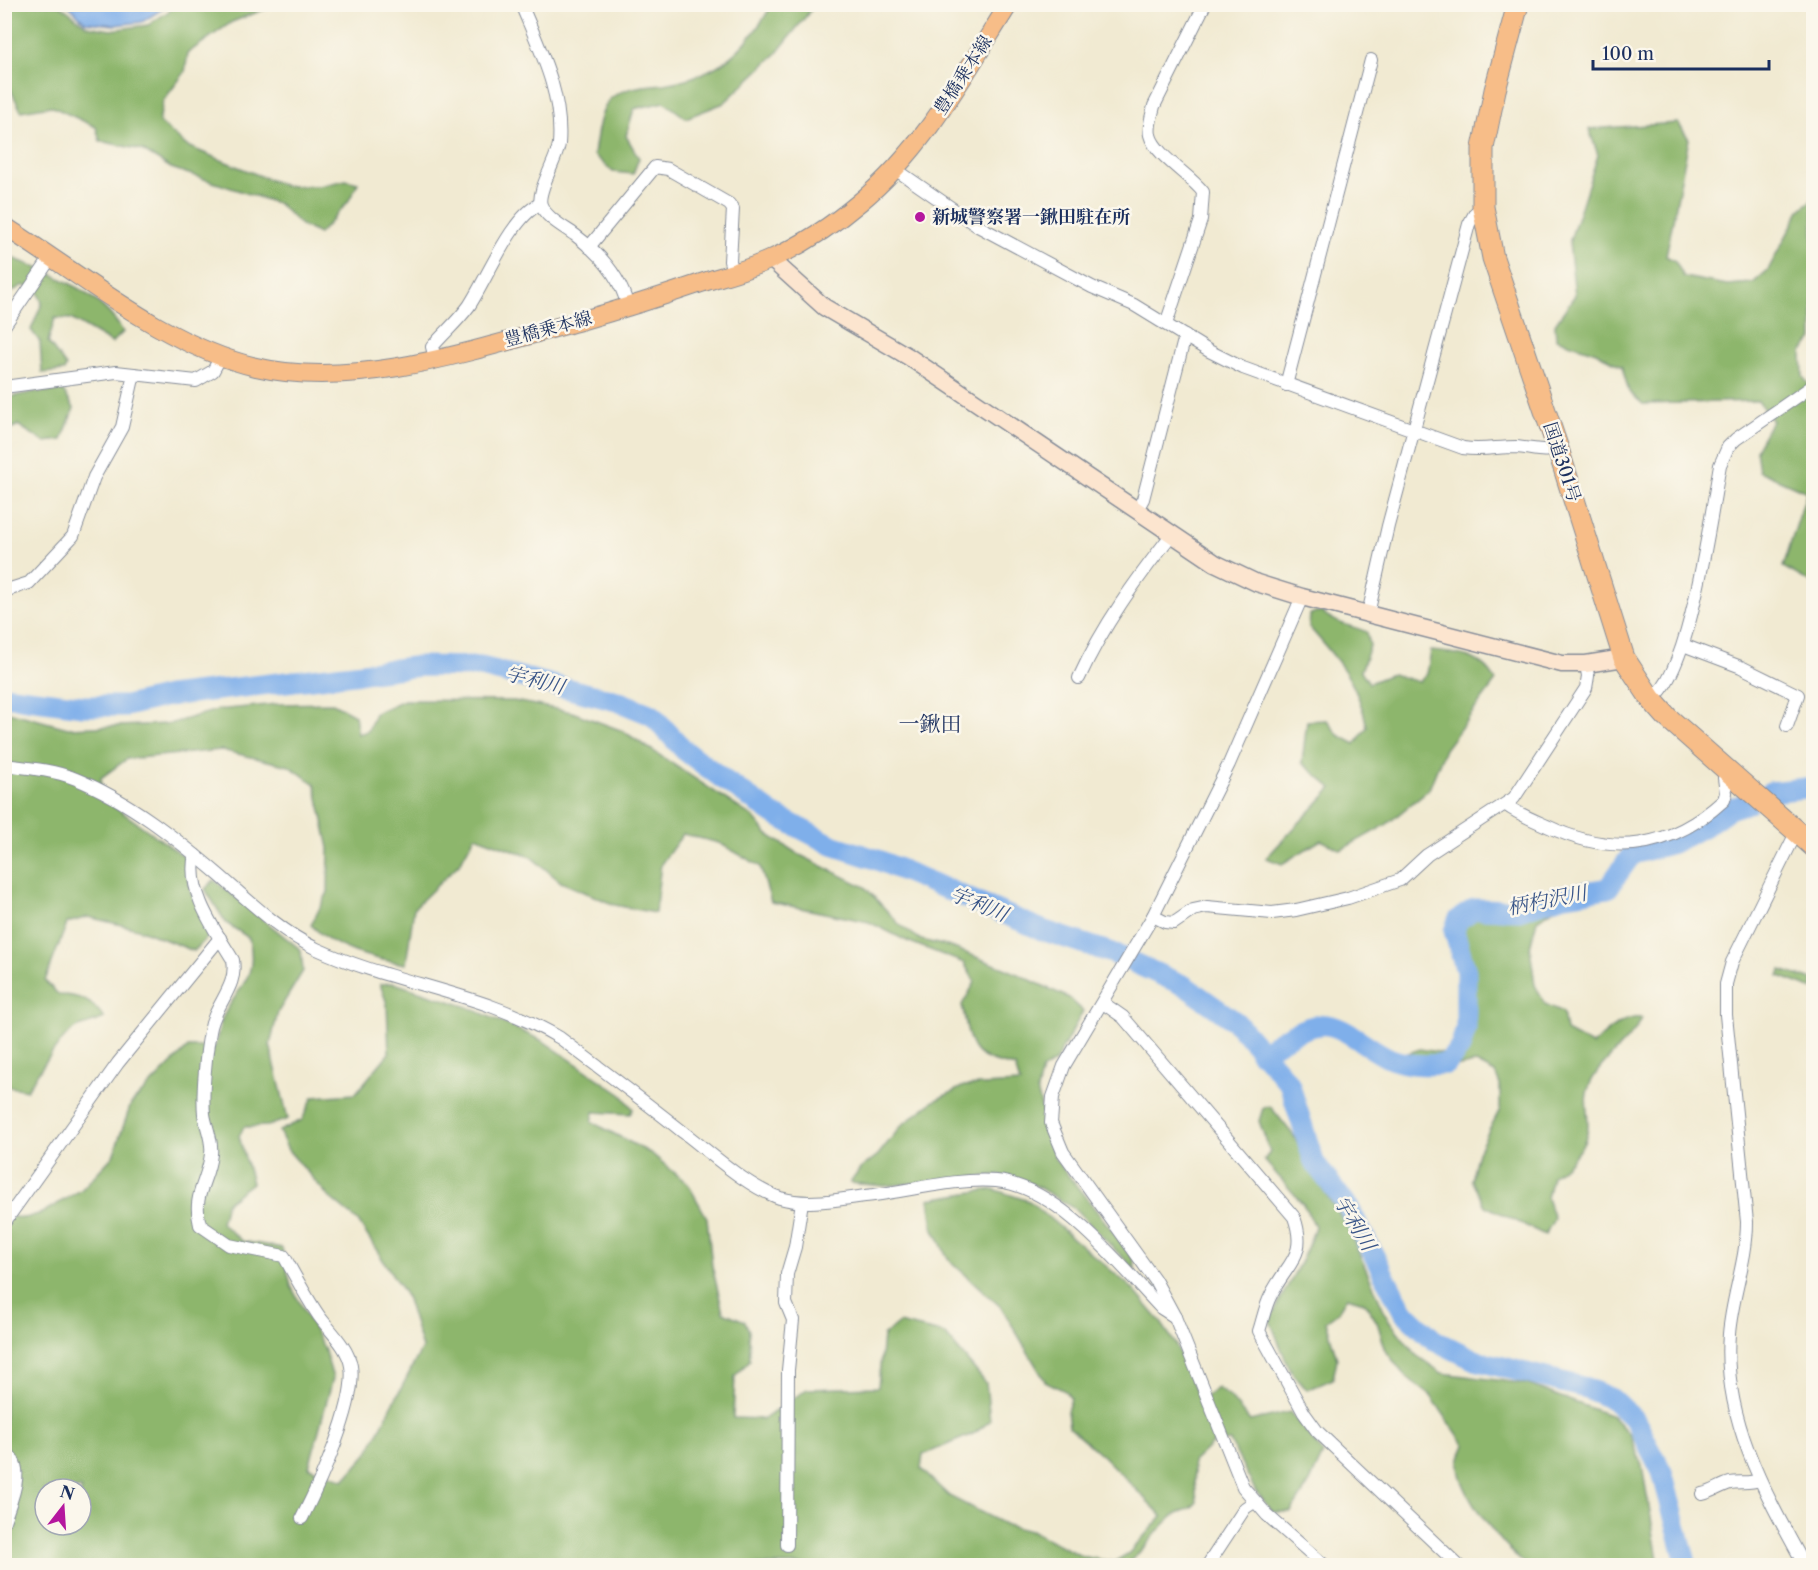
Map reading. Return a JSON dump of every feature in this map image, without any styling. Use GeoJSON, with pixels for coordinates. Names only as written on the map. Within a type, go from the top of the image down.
{"type":"FeatureCollection","features":[{"type":"Feature","properties":{"kind":"highway","name":"国道301号"},"geometry":{"type":"LineString","coordinates":[[1518,4],[1495,90],[1483,148],[1483,207],[1493,258],[1558,450],[1624,658],[1651,699],[1730,774],[1806,840]]}},
{"type":"Feature","properties":{"kind":"main road","name":"豊橋乗本線"},"geometry":{"type":"LineString","coordinates":[[4,226],[159,328],[221,356],[255,367],[302,375],[366,372],[435,358],[628,307],[733,273],[771,259],[824,230],[861,202],[895,168],[942,107],[1009,4]]}},
{"type":"Feature","properties":{"kind":"street"},"geometry":{"type":"LineString","coordinates":[[521,4],[551,76],[560,125],[558,148],[540,194],[540,204],[550,217],[589,247],[610,269],[628,307]]}},
{"type":"Feature","properties":{"kind":"street"},"geometry":{"type":"LineString","coordinates":[[1166,324],[1202,220],[1203,192],[1156,147],[1150,135],[1150,121],[1154,106],[1206,4]]}},
{"type":"Feature","properties":{"kind":"street"},"geometry":{"type":"LineString","coordinates":[[1286,385],[1371,60]]}},
{"type":"Feature","properties":{"kind":"street"},"geometry":{"type":"LineString","coordinates":[[589,247],[655,167],[668,169],[729,204],[733,209],[730,261],[733,273]]}},
{"type":"Feature","properties":{"kind":"street"},"geometry":{"type":"LineString","coordinates":[[895,168],[976,225],[1166,324],[1243,368],[1478,451],[1514,447],[1547,452],[1558,450]]}},
{"type":"Feature","properties":{"kind":"street"},"geometry":{"type":"LineString","coordinates":[[435,358],[432,348],[469,305],[518,224],[532,208],[540,204]]}},
{"type":"Feature","properties":{"kind":"street"},"geometry":{"type":"LineString","coordinates":[[1368,614],[1388,526],[1416,431],[1469,224],[1475,213],[1483,207]]}},
{"type":"Feature","properties":{"kind":"street"},"geometry":{"type":"LineString","coordinates":[[4,327],[52,256]]}},
{"type":"Feature","properties":{"kind":"street"},"geometry":{"type":"LineString","coordinates":[[771,259],[824,307],[909,357],[1225,568],[1257,583],[1302,597],[1562,664],[1586,664],[1624,658]]}},
{"type":"Feature","properties":{"kind":"street"},"geometry":{"type":"LineString","coordinates":[[1137,510],[1143,499],[1185,336]]}},
{"type":"Feature","properties":{"kind":"street"},"geometry":{"type":"LineString","coordinates":[[4,387],[94,374],[134,374],[196,381],[213,371],[221,356]]}},
{"type":"Feature","properties":{"kind":"street"},"geometry":{"type":"LineString","coordinates":[[4,591],[29,583],[74,536],[94,477],[122,427],[134,374]]}},
{"type":"Feature","properties":{"kind":"street"},"geometry":{"type":"LineString","coordinates":[[1651,699],[1660,694],[1683,645],[1691,616],[1720,465],[1728,447],[1814,385]]}},
{"type":"Feature","properties":{"kind":"street"},"geometry":{"type":"LineString","coordinates":[[1079,678],[1095,644],[1122,599],[1172,534]]}},
{"type":"Feature","properties":{"kind":"street"},"geometry":{"type":"LineString","coordinates":[[1302,597],[1228,764],[1153,916],[1064,1066],[1053,1097],[1050,1123],[1063,1152],[1155,1280],[1175,1317],[1243,1487],[1254,1502],[1325,1566]]}},
{"type":"Feature","properties":{"kind":"street"},"geometry":{"type":"LineString","coordinates":[[1683,645],[1741,667],[1798,694],[1787,726]]}},
{"type":"Feature","properties":{"kind":"street"},"geometry":{"type":"LineString","coordinates":[[1153,916],[1165,922],[1174,923],[1192,910],[1207,907],[1272,914],[1307,908],[1384,887],[1400,880],[1427,855],[1514,798],[1586,688],[1588,676],[1586,664]]}},
{"type":"Feature","properties":{"kind":"street"},"geometry":{"type":"LineString","coordinates":[[4,765],[44,770],[76,779],[127,807],[195,855],[286,930],[317,948],[493,1006],[539,1026],[560,1038],[722,1162],[764,1191],[781,1198],[802,1202],[969,1182],[996,1181],[1018,1185],[1041,1195],[1065,1211],[1161,1308],[1175,1317]]}},
{"type":"Feature","properties":{"kind":"street"},"geometry":{"type":"LineString","coordinates":[[1506,805],[1581,841],[1605,846],[1630,846],[1680,833],[1724,800],[1726,793],[1724,778],[1730,774]]}},
{"type":"Feature","properties":{"kind":"street"},"geometry":{"type":"LineString","coordinates":[[1805,1566],[1759,1480],[1738,1418],[1729,1361],[1732,1311],[1744,1253],[1747,1222],[1726,994],[1732,962],[1793,839],[1806,840]]}},
{"type":"Feature","properties":{"kind":"street"},"geometry":{"type":"LineString","coordinates":[[195,855],[192,867],[197,892],[233,960],[235,972],[233,984],[214,1013],[209,1032],[204,1114],[212,1141],[211,1156],[198,1191],[196,1212],[200,1225],[229,1245],[284,1256],[318,1314],[344,1350],[351,1366],[348,1398],[327,1466],[302,1518]]}},
{"type":"Feature","properties":{"kind":"street"},"geometry":{"type":"LineString","coordinates":[[4,1223],[118,1063],[220,938]]}},
{"type":"Feature","properties":{"kind":"street"},"geometry":{"type":"LineString","coordinates":[[1104,1002],[1123,1017],[1294,1217],[1301,1236],[1295,1257],[1272,1293],[1259,1331],[1304,1413],[1330,1444],[1459,1566]]}},
{"type":"Feature","properties":{"kind":"street"},"geometry":{"type":"LineString","coordinates":[[787,1545],[788,1370],[793,1320],[786,1303],[787,1274],[795,1246],[802,1202]]}},
{"type":"Feature","properties":{"kind":"street"},"geometry":{"type":"LineString","coordinates":[[4,1451],[16,1465],[17,1480],[4,1521]]}},
{"type":"Feature","properties":{"kind":"street"},"geometry":{"type":"LineString","coordinates":[[1702,1494],[1731,1483],[1752,1483],[1759,1480]]}},
{"type":"Feature","properties":{"kind":"street"},"geometry":{"type":"LineString","coordinates":[[1207,1566],[1245,1508],[1254,1502]]}},
{"type":"Feature","properties":{"kind":"green space"},"geometry":{"type":"Polygon","coordinates":[[[5,4],[60,5],[87,26],[111,30],[148,25],[178,5],[276,5],[232,22],[188,53],[185,72],[163,101],[159,122],[187,146],[285,186],[319,186],[346,180],[358,183],[348,202],[319,234],[301,225],[279,204],[171,168],[142,150],[100,141],[96,127],[51,106],[21,111],[5,78],[5,4]]]}},
{"type":"Feature","properties":{"kind":"green space"},"geometry":{"type":"Polygon","coordinates":[[[772,5],[815,5],[776,54],[724,103],[686,118],[664,102],[634,109],[626,136],[639,158],[633,174],[613,172],[594,155],[601,116],[611,98],[630,89],[683,80],[715,67],[740,48],[772,5]]]}},
{"type":"Feature","properties":{"kind":"green space"},"geometry":{"type":"Polygon","coordinates":[[[1678,123],[1689,139],[1666,256],[1675,261],[1684,277],[1727,285],[1753,283],[1768,270],[1800,210],[1813,199],[1813,339],[1802,352],[1803,377],[1814,391],[1813,584],[1783,567],[1807,492],[1759,471],[1756,450],[1772,421],[1758,401],[1643,404],[1629,392],[1622,367],[1596,352],[1556,339],[1555,324],[1575,295],[1569,243],[1598,155],[1589,129],[1678,123]]]}},
{"type":"Feature","properties":{"kind":"green space"},"geometry":{"type":"Polygon","coordinates":[[[12,258],[43,270],[89,295],[114,318],[123,332],[112,343],[71,319],[55,318],[48,342],[66,366],[64,371],[42,373],[40,342],[31,330],[42,303],[38,292],[23,285],[5,296],[4,260],[12,258]]]}},
{"type":"Feature","properties":{"kind":"green space"},"geometry":{"type":"Polygon","coordinates":[[[63,391],[74,408],[62,440],[44,442],[18,425],[5,433],[5,398],[34,392],[63,391]]]}},
{"type":"Feature","properties":{"kind":"green space"},"geometry":{"type":"Polygon","coordinates":[[[1322,612],[1338,622],[1367,632],[1370,646],[1361,671],[1369,683],[1392,674],[1419,682],[1427,674],[1431,651],[1460,655],[1477,661],[1491,672],[1496,681],[1445,749],[1429,789],[1386,825],[1341,850],[1321,840],[1282,864],[1266,858],[1332,788],[1302,763],[1307,721],[1327,720],[1338,735],[1355,744],[1367,727],[1358,697],[1346,672],[1309,627],[1310,614],[1322,612]]]}},
{"type":"Feature","properties":{"kind":"green space"},"geometry":{"type":"Polygon","coordinates":[[[404,700],[514,701],[572,712],[623,731],[753,817],[767,834],[798,854],[865,887],[900,925],[921,940],[951,947],[1009,970],[1069,998],[1083,1011],[1055,1062],[1042,1070],[1037,1090],[1055,1159],[1134,1260],[1135,1270],[1075,1209],[1035,1185],[998,1175],[885,1186],[850,1183],[860,1169],[878,1155],[902,1125],[934,1101],[964,1086],[1020,1083],[1015,1067],[988,1059],[974,1049],[962,1005],[975,982],[964,963],[907,941],[869,922],[771,902],[760,866],[719,843],[683,834],[661,864],[655,913],[615,905],[561,882],[531,857],[475,836],[460,863],[414,908],[406,964],[367,956],[331,941],[311,925],[328,892],[329,848],[315,784],[289,766],[221,750],[127,759],[101,778],[101,797],[185,857],[191,894],[206,923],[207,938],[194,951],[138,929],[88,917],[67,923],[45,981],[59,995],[73,996],[90,1003],[104,1018],[76,1028],[68,1035],[48,1058],[27,1090],[5,1086],[5,711],[68,728],[169,724],[217,710],[277,704],[333,703],[355,715],[358,734],[368,731],[375,713],[404,700]]]}},
{"type":"Feature","properties":{"kind":"green space"},"geometry":{"type":"Polygon","coordinates":[[[214,880],[301,950],[303,971],[278,1012],[270,1045],[288,1119],[268,1126],[244,1127],[239,1136],[252,1183],[226,1203],[221,1223],[242,1241],[282,1248],[291,1286],[324,1348],[333,1378],[309,1467],[344,1480],[367,1454],[422,1348],[406,1296],[358,1221],[329,1197],[288,1150],[279,1131],[302,1120],[313,1097],[355,1094],[389,1053],[387,1004],[380,984],[394,983],[468,1007],[543,1041],[622,1095],[633,1109],[630,1114],[594,1112],[592,1122],[652,1154],[688,1184],[707,1218],[712,1266],[723,1312],[745,1321],[749,1331],[750,1360],[735,1376],[733,1418],[764,1419],[807,1389],[878,1387],[883,1336],[899,1323],[945,1334],[986,1383],[990,1421],[975,1433],[923,1455],[921,1469],[949,1496],[1006,1525],[1034,1532],[1081,1556],[1114,1562],[1129,1553],[1162,1516],[1103,1456],[1069,1427],[1067,1411],[1071,1399],[1065,1391],[1045,1381],[1002,1308],[948,1259],[933,1227],[929,1199],[993,1189],[1029,1201],[1132,1288],[1175,1343],[1200,1401],[1217,1388],[1230,1397],[1250,1421],[1290,1412],[1323,1454],[1310,1482],[1291,1512],[1273,1512],[1255,1490],[1230,1441],[1213,1443],[1193,1462],[1197,1502],[1191,1508],[1173,1516],[1125,1565],[5,1565],[4,1216],[25,1218],[42,1213],[81,1190],[113,1156],[131,1104],[188,1047],[215,1047],[222,1019],[245,982],[251,964],[249,938],[226,923],[205,889],[214,880]]]}},
{"type":"Feature","properties":{"kind":"green space"},"geometry":{"type":"Polygon","coordinates":[[[1547,903],[1557,907],[1537,920],[1530,947],[1535,985],[1545,1004],[1563,1012],[1566,1031],[1592,1045],[1622,1022],[1642,1018],[1631,1035],[1602,1066],[1590,1084],[1586,1099],[1588,1125],[1585,1140],[1576,1154],[1552,1176],[1547,1198],[1554,1219],[1545,1235],[1485,1206],[1471,1180],[1478,1152],[1500,1109],[1500,1085],[1495,1073],[1476,1063],[1426,1072],[1403,1055],[1420,1049],[1444,1053],[1458,1046],[1468,1007],[1462,926],[1491,912],[1520,913],[1547,903]]]}},
{"type":"Feature","properties":{"kind":"green space"},"geometry":{"type":"Polygon","coordinates":[[[1781,970],[1813,980],[1813,989],[1779,976],[1781,970]]]}},
{"type":"Feature","properties":{"kind":"green space"},"geometry":{"type":"Polygon","coordinates":[[[1270,1106],[1294,1136],[1315,1178],[1346,1224],[1388,1319],[1416,1355],[1442,1373],[1527,1384],[1612,1416],[1630,1435],[1642,1466],[1659,1565],[1526,1565],[1517,1557],[1495,1533],[1466,1489],[1460,1475],[1459,1463],[1465,1445],[1431,1396],[1404,1375],[1386,1351],[1377,1322],[1364,1302],[1347,1297],[1338,1312],[1326,1321],[1337,1359],[1333,1379],[1307,1390],[1290,1370],[1270,1321],[1306,1251],[1315,1226],[1303,1204],[1264,1160],[1270,1152],[1259,1121],[1263,1108],[1270,1106]]]}},
{"type":"Feature","properties":{"kind":"water"},"geometry":{"type":"Polygon","coordinates":[[[68,5],[169,5],[142,22],[115,25],[85,22],[68,5]]]}},
{"type":"Feature","properties":{"kind":"waterway","name":"宇利川"},"geometry":{"type":"LineString","coordinates":[[4,696],[83,706],[126,706],[168,696],[421,666],[481,667],[617,701],[652,715],[684,750],[723,779],[773,814],[832,845],[878,860],[1042,930],[1112,953],[1185,986],[1236,1022],[1289,1083],[1314,1162],[1349,1208],[1403,1311],[1434,1340],[1475,1360],[1586,1388],[1612,1399],[1635,1420],[1662,1472],[1687,1566]]}},
{"type":"Feature","properties":{"kind":"waterway","name":"柄杓沢川"},"geometry":{"type":"LineString","coordinates":[[1770,792],[1814,787]]}},
{"type":"Feature","properties":{"kind":"waterway","name":"柄杓沢川"},"geometry":{"type":"LineString","coordinates":[[1260,1053],[1312,1026],[1329,1025],[1347,1032],[1391,1059],[1405,1063],[1446,1064],[1460,1048],[1466,1028],[1466,971],[1454,931],[1458,920],[1474,909],[1519,910],[1561,896],[1608,888],[1632,854],[1673,843],[1705,826],[1729,809],[1748,803]]}},
{"type":"Feature","properties":{"kind":"place","name":"新城警察署一鍬田駐在所"},"geometry":{"type":"Point","coordinates":[920,217]}},
{"type":"Feature","properties":{"kind":"district","name":"一鍬田"},"geometry":{"type":"Point","coordinates":[930,723]}}]}
